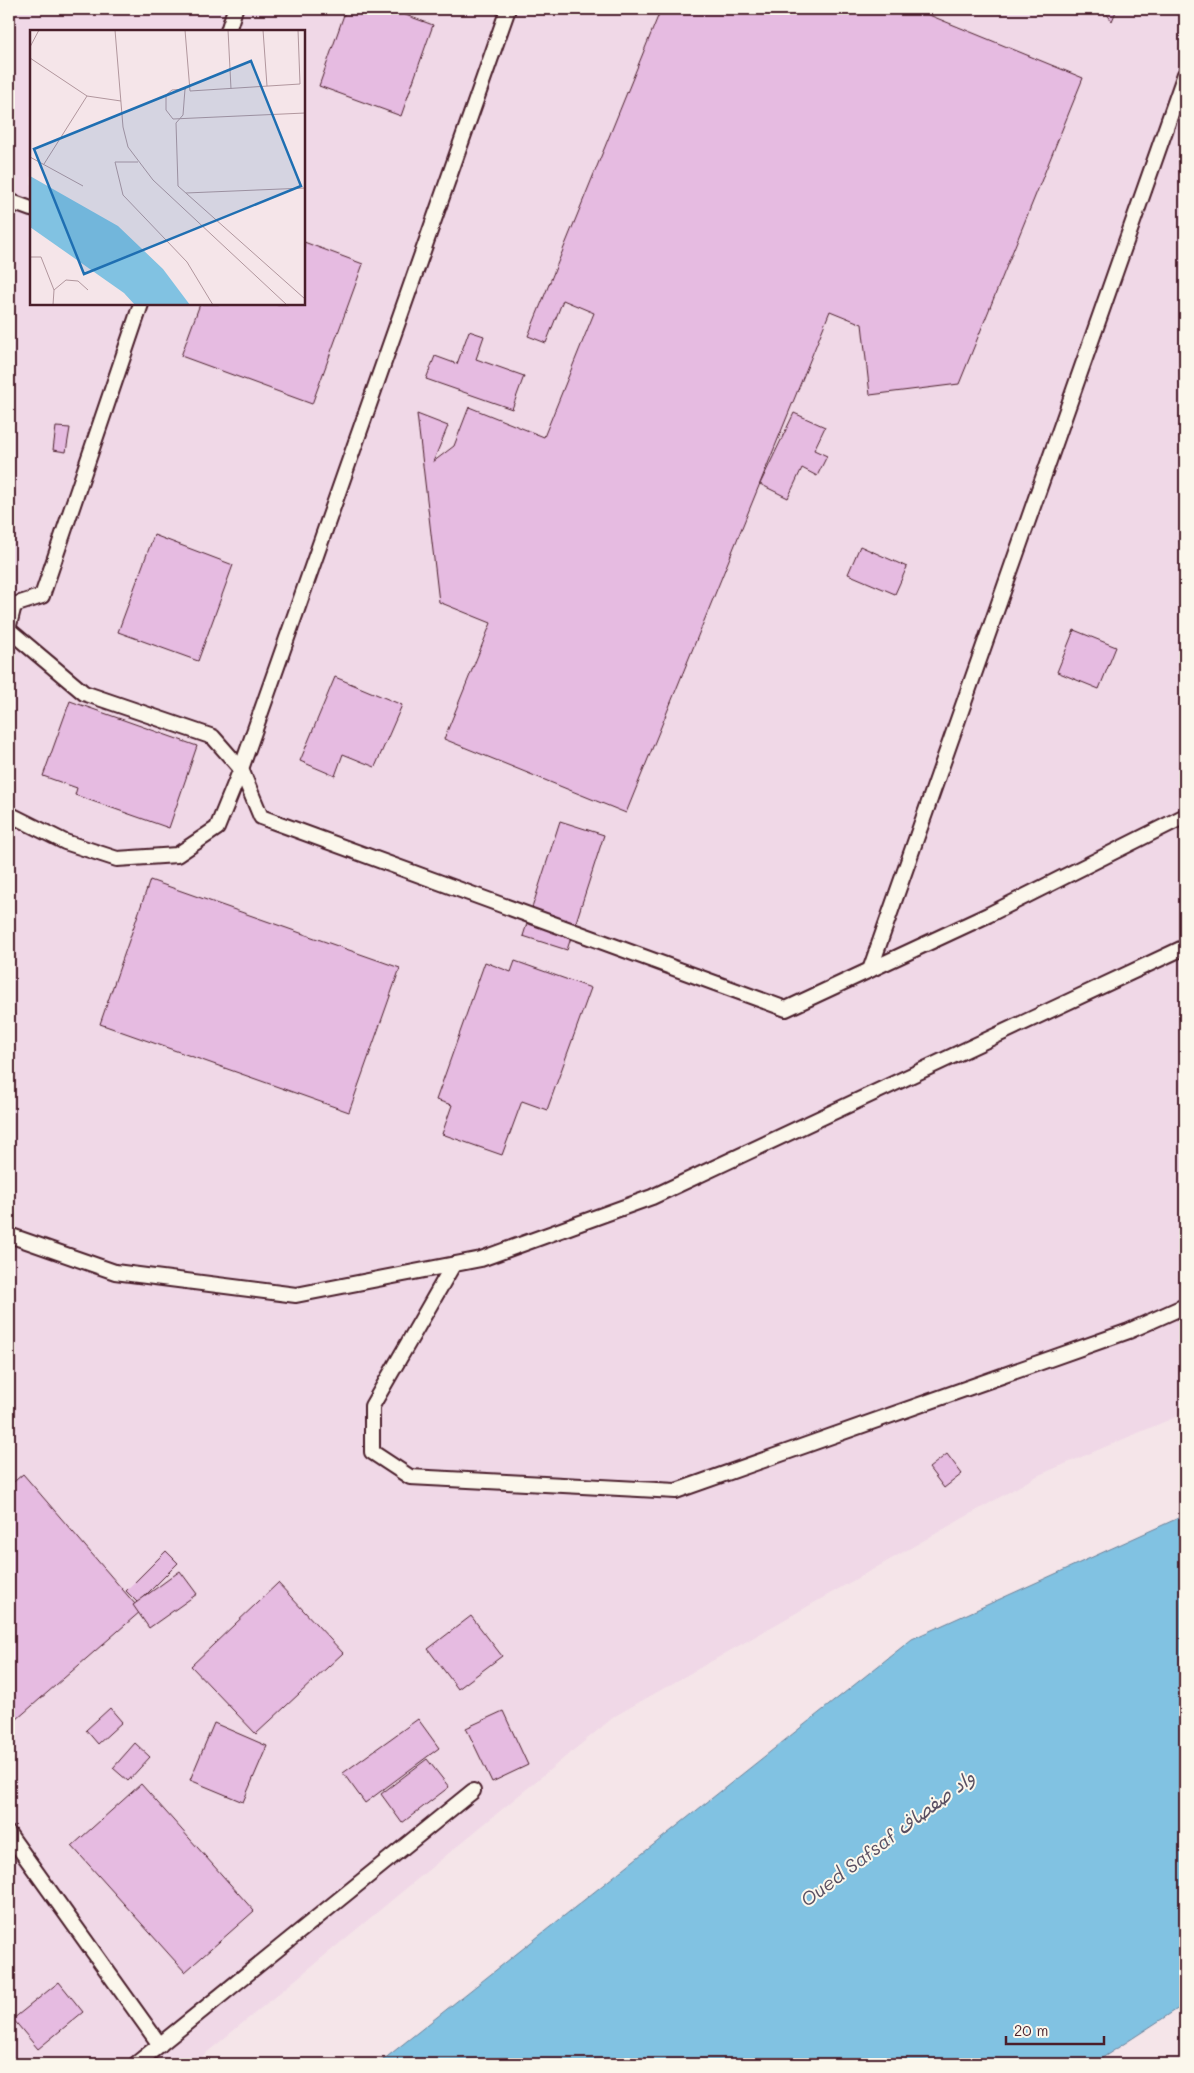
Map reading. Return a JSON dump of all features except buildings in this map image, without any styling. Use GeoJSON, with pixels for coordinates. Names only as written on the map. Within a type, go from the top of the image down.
{"type":"FeatureCollection","features":[{"type":"Feature","properties":{"kind":"lane"},"geometry":{"type":"LineString","coordinates":[[228,30],[235,9]]}},
{"type":"Feature","properties":{"kind":"lane"},"geometry":{"type":"LineString","coordinates":[[9,814],[65,842],[117,859],[177,855],[217,828],[241,769],[508,9]]}},
{"type":"Feature","properties":{"kind":"lane"},"geometry":{"type":"LineString","coordinates":[[870,970],[1185,74]]}},
{"type":"Feature","properties":{"kind":"lane"},"geometry":{"type":"LineString","coordinates":[[9,201],[30,208]]}},
{"type":"Feature","properties":{"kind":"lane"},"geometry":{"type":"LineString","coordinates":[[9,625],[12,604],[42,596],[141,305]]}},
{"type":"Feature","properties":{"kind":"lane"},"geometry":{"type":"LineString","coordinates":[[9,630],[84,693],[213,736],[241,769],[261,817],[786,1009],[988,915],[1185,816]]}},
{"type":"Feature","properties":{"kind":"lane"},"geometry":{"type":"LineString","coordinates":[[9,1235],[115,1272],[296,1295],[481,1259],[652,1197],[1185,947]]}},
{"type":"Feature","properties":{"kind":"lane"},"geometry":{"type":"LineString","coordinates":[[452,1265],[372,1406],[372,1452],[410,1477],[676,1491],[1129,1331],[1185,1306]]}},
{"type":"Feature","properties":{"kind":"lane"},"geometry":{"type":"LineString","coordinates":[[136,2064],[473,1791]]}},
{"type":"Feature","properties":{"kind":"lane"},"geometry":{"type":"LineString","coordinates":[[9,1834],[160,2045]]}},
{"type":"Feature","properties":{"kind":"shaded area"},"geometry":{"type":"Polygon","coordinates":[[[9,9],[1185,9],[1185,1413],[1039,1475],[615,1716],[193,2064],[9,2064],[9,9]]]}},
{"type":"Feature","properties":{"kind":"water","name":"Oued Safsaf واد صفصاف"},"geometry":{"type":"Polygon","coordinates":[[[1185,1515],[1185,2004],[1093,2064],[378,2064],[912,1639],[1185,1515]]]}}]}
